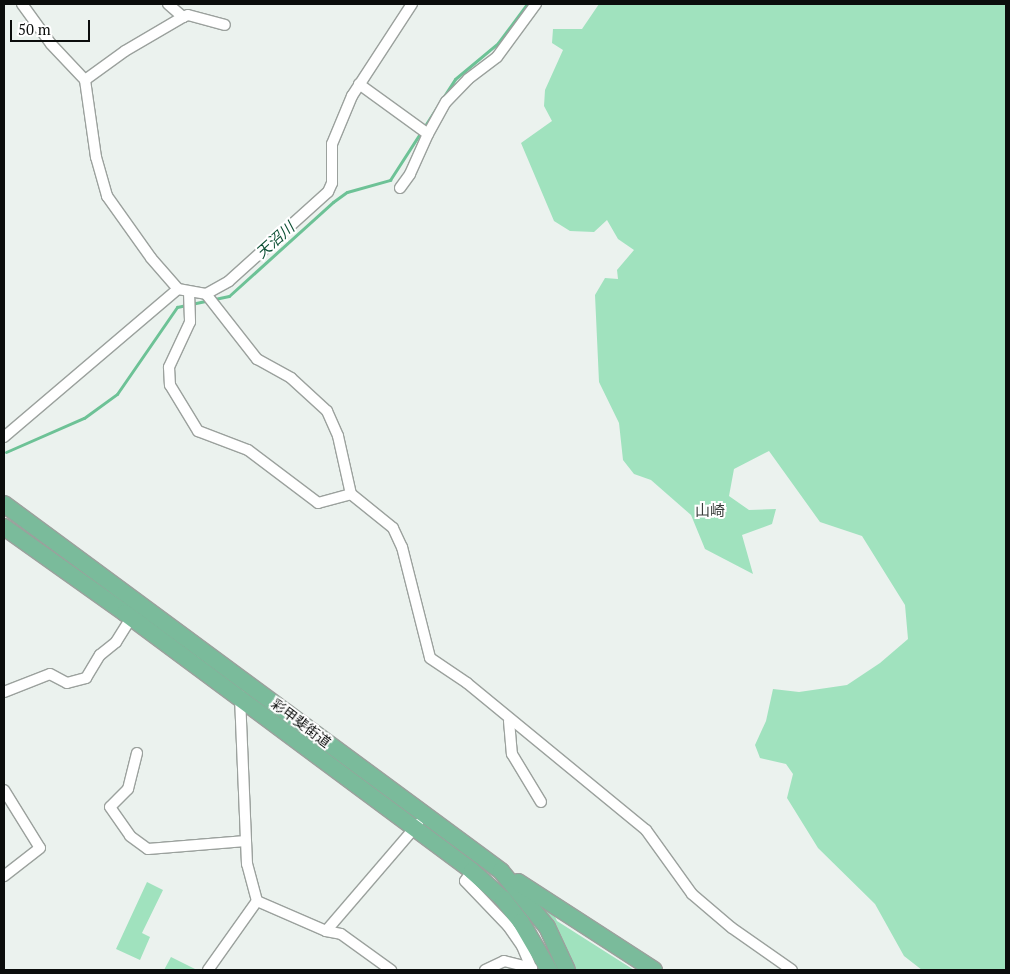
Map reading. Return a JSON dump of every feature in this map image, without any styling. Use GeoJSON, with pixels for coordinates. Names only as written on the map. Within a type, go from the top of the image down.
{"type":"FeatureCollection","features":[{"type":"Feature","properties":{"kind":"highway","name":"彩甲斐街道"},"geometry":{"type":"LineString","coordinates":[[4,504],[243,679],[420,821],[472,871],[498,904],[521,922],[549,970]]}},
{"type":"Feature","properties":{"kind":"highway","name":"彩甲斐街道"},"geometry":{"type":"LineString","coordinates":[[4,528],[240,698],[420,821],[501,871],[547,927],[568,970]]}},
{"type":"Feature","properties":{"kind":"highway"},"geometry":{"type":"LineString","coordinates":[[501,871],[654,970]]}},
{"type":"Feature","properties":{"kind":"street"},"geometry":{"type":"LineString","coordinates":[[22,4],[51,44],[85,80],[96,157],[107,196],[151,258],[178,289],[206,294],[229,282],[328,192],[332,183],[332,144],[359,84],[412,4]]}},
{"type":"Feature","properties":{"kind":"street"},"geometry":{"type":"LineString","coordinates":[[168,4],[183,17]]}},
{"type":"Feature","properties":{"kind":"street"},"geometry":{"type":"LineString","coordinates":[[400,188],[410,174],[428,134],[446,102],[497,57],[536,4]]}},
{"type":"Feature","properties":{"kind":"street"},"geometry":{"type":"LineString","coordinates":[[85,80],[124,51],[188,15],[224,25]]}},
{"type":"Feature","properties":{"kind":"street"},"geometry":{"type":"LineString","coordinates":[[359,84],[428,134]]}},
{"type":"Feature","properties":{"kind":"street"},"geometry":{"type":"LineString","coordinates":[[4,437],[178,289]]}},
{"type":"Feature","properties":{"kind":"street"},"geometry":{"type":"LineString","coordinates":[[189,292],[190,322],[169,367],[170,385],[198,431],[248,450],[318,503],[351,494]]}},
{"type":"Feature","properties":{"kind":"street"},"geometry":{"type":"LineString","coordinates":[[206,294],[257,359],[291,378],[327,411],[338,436],[351,494],[393,528],[402,547],[430,658],[467,683],[509,720],[646,830],[692,894],[732,928],[792,970]]}},
{"type":"Feature","properties":{"kind":"street"},"geometry":{"type":"LineString","coordinates":[[4,692],[50,674],[67,683],[86,678],[100,654],[116,642],[131,618]]}},
{"type":"Feature","properties":{"kind":"street"},"geometry":{"type":"LineString","coordinates":[[243,679],[240,698],[246,841],[250,881],[257,900],[326,931],[341,934],[362,947],[391,970]]}},
{"type":"Feature","properties":{"kind":"street"},"geometry":{"type":"LineString","coordinates":[[509,720],[512,754],[540,802]]}},
{"type":"Feature","properties":{"kind":"street"},"geometry":{"type":"LineString","coordinates":[[137,753],[128,790],[110,807],[130,836],[148,849],[246,841]]}},
{"type":"Feature","properties":{"kind":"street"},"geometry":{"type":"LineString","coordinates":[[4,790],[40,848],[4,876]]}},
{"type":"Feature","properties":{"kind":"street"},"geometry":{"type":"LineString","coordinates":[[326,931],[420,821]]}},
{"type":"Feature","properties":{"kind":"street"},"geometry":{"type":"LineString","coordinates":[[208,970],[257,900]]}},
{"type":"Feature","properties":{"kind":"street"},"geometry":{"type":"LineString","coordinates":[[498,904],[522,946],[532,969]]}},
{"type":"Feature","properties":{"kind":"street"},"geometry":{"type":"LineString","coordinates":[[485,970],[504,961],[532,969]]}},
{"type":"Feature","properties":{"kind":"green space"},"geometry":{"type":"Polygon","coordinates":[[[599,4],[1006,4],[1006,970],[922,970],[904,956],[875,904],[818,848],[787,798],[793,774],[786,764],[760,758],[755,745],[766,721],[773,689],[799,692],[847,685],[880,663],[908,639],[905,605],[862,536],[820,522],[769,451],[734,469],[729,496],[749,510],[776,509],[772,524],[742,535],[753,574],[705,549],[691,515],[651,480],[634,474],[623,460],[619,423],[599,382],[595,295],[605,278],[618,279],[617,270],[634,250],[618,239],[607,220],[594,232],[570,231],[554,221],[521,143],[552,121],[544,106],[545,90],[563,50],[552,43],[553,29],[582,29],[599,4]]]}},
{"type":"Feature","properties":{"kind":"green space"},"geometry":{"type":"Polygon","coordinates":[[[147,882],[163,890],[142,933],[150,937],[140,960],[116,949],[147,882]]]}},
{"type":"Feature","properties":{"kind":"green space"},"geometry":{"type":"Polygon","coordinates":[[[537,901],[552,910],[557,921],[634,970],[576,970],[563,941],[537,901]]]}},
{"type":"Feature","properties":{"kind":"green space"},"geometry":{"type":"Polygon","coordinates":[[[171,957],[197,970],[164,970],[171,957]]]}},
{"type":"Feature","properties":{"kind":"waterway","name":"天沼川"},"geometry":{"type":"LineString","coordinates":[[6,452],[84,418],[117,394],[177,307],[229,296],[333,202],[347,192],[390,180],[455,79],[498,43],[527,4]]}},
{"type":"Feature","properties":{"kind":"district","name":"山崎"},"geometry":{"type":"Point","coordinates":[710,511]}}]}
